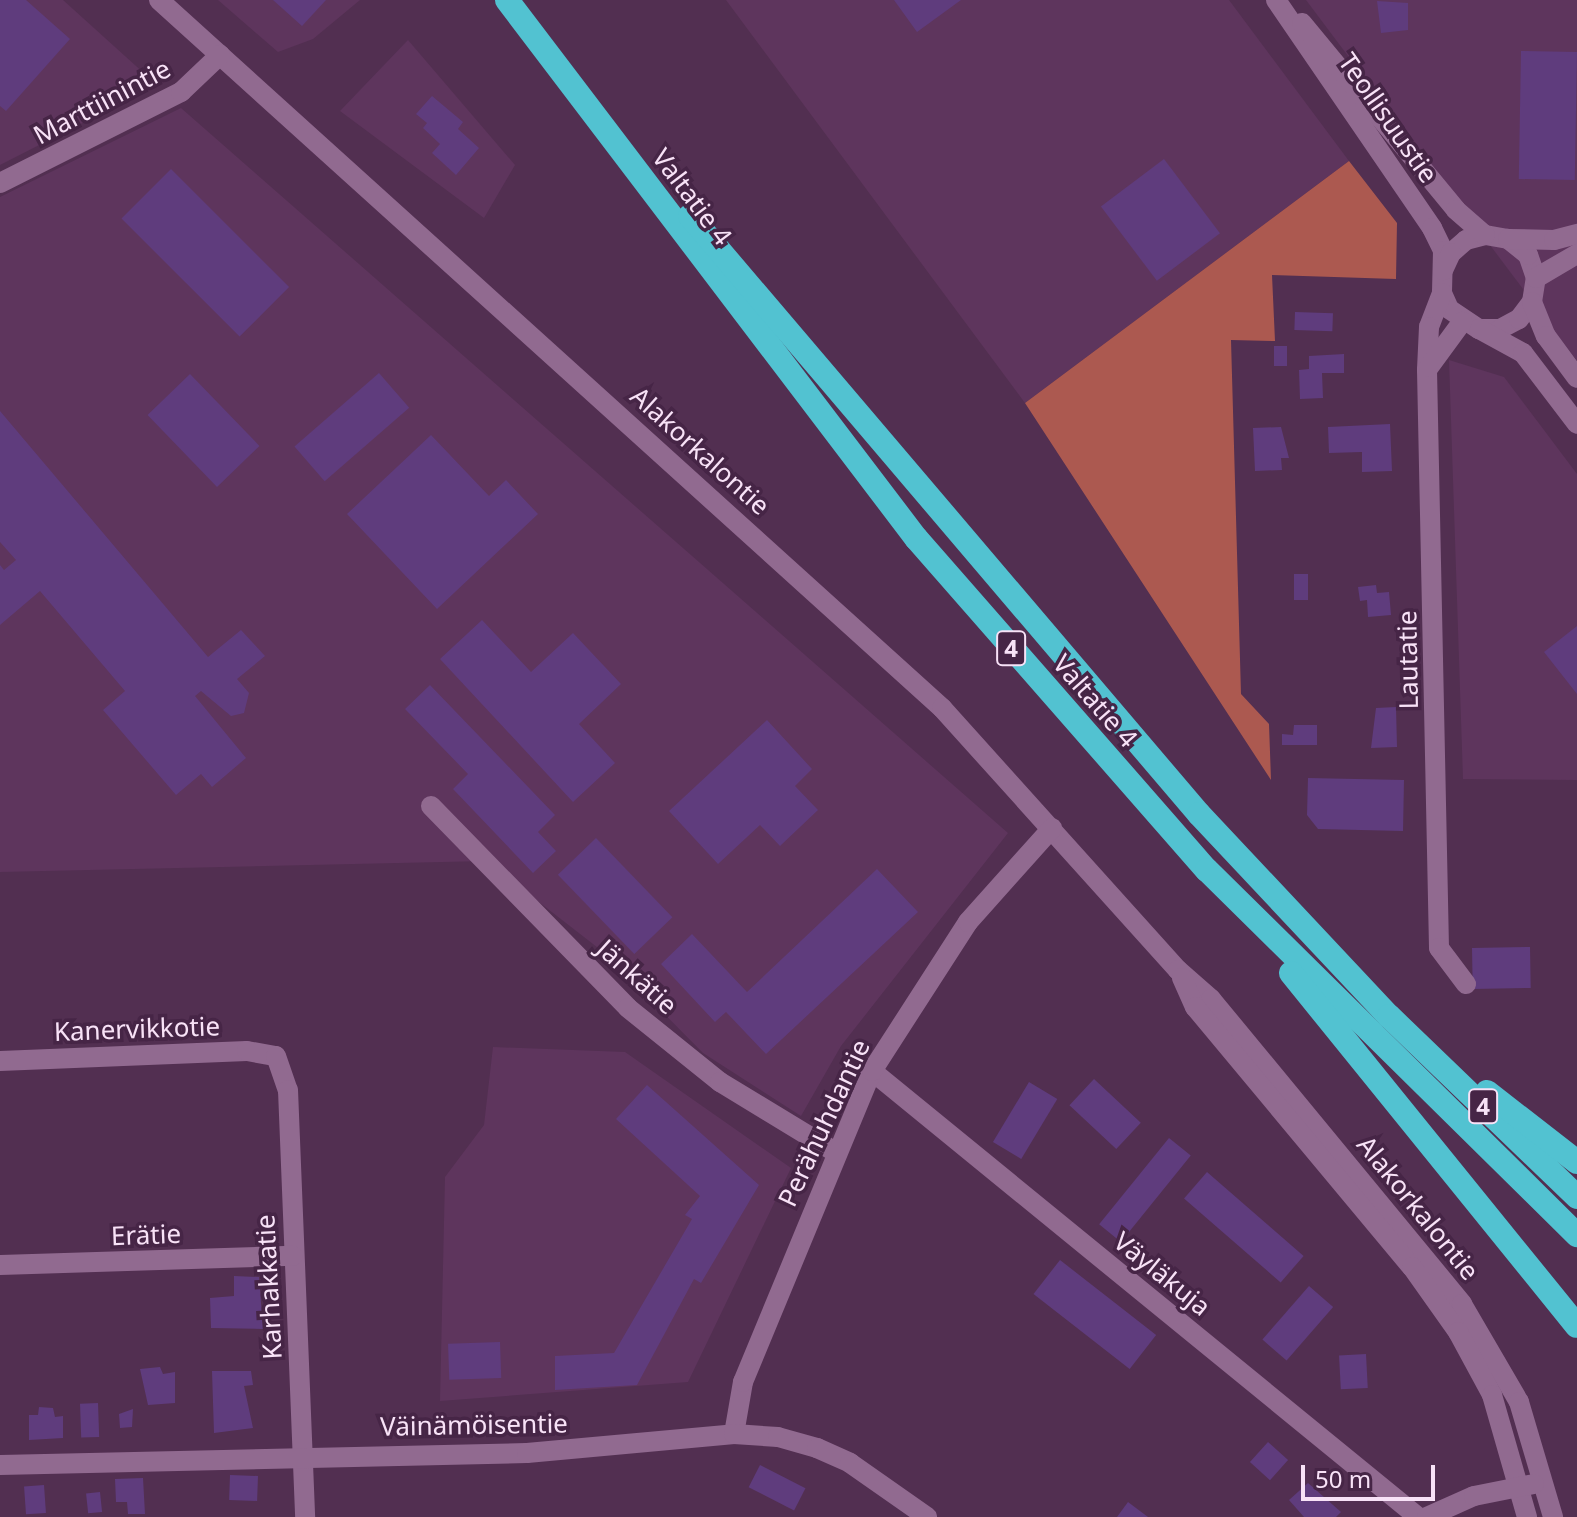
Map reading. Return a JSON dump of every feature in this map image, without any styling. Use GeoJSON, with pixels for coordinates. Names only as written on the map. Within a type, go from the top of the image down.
{"type":"FeatureCollection","features":[{"type":"Feature","properties":{"kind":"highway","name":"Valtatie 4"},"geometry":{"type":"LineString","coordinates":[[508,2],[916,538],[1207,870],[1577,1235]]}},
{"type":"Feature","properties":{"kind":"highway","name":"Valtatie 4"},"geometry":{"type":"LineString","coordinates":[[508,2],[1199,814],[1389,1016],[1577,1197]]}},
{"type":"Feature","properties":{"kind":"highway"},"geometry":{"type":"LineString","coordinates":[[1207,870],[1577,1326]]}},
{"type":"Feature","properties":{"kind":"highway"},"geometry":{"type":"LineString","coordinates":[[1389,1016],[1577,1162]]}},
{"type":"Feature","properties":{"kind":"street","name":"Alakorkalontie"},"geometry":{"type":"LineString","coordinates":[[159,0],[863,633],[942,708],[1178,970],[1211,999],[1293,1094],[1462,1304],[1515,1393],[1546,1482],[1553,1517]]}},
{"type":"Feature","properties":{"kind":"street","name":"Teollisuustie"},"geometry":{"type":"LineString","coordinates":[[1278,0],[1325,47],[1456,210],[1485,235]]}},
{"type":"Feature","properties":{"kind":"street","name":"Teollisuustie"},"geometry":{"type":"LineString","coordinates":[[1278,0],[1425,216],[1443,251],[1443,270]]}},
{"type":"Feature","properties":{"kind":"street","name":"Marttiinintie"},"geometry":{"type":"LineString","coordinates":[[0,183],[181,92],[220,55]]}},
{"type":"Feature","properties":{"kind":"street"},"geometry":{"type":"LineString","coordinates":[[1577,234],[1554,240],[1485,235],[1466,240],[1451,253],[1443,270],[1442,293],[1470,325],[1523,353],[1577,424]]}},
{"type":"Feature","properties":{"kind":"street"},"geometry":{"type":"LineString","coordinates":[[1470,325],[1500,329],[1519,319],[1532,302],[1536,278],[1528,255],[1508,239]]}},
{"type":"Feature","properties":{"kind":"street"},"geometry":{"type":"LineString","coordinates":[[1536,278],[1577,254]]}},
{"type":"Feature","properties":{"kind":"street","name":"Lautatie"},"geometry":{"type":"LineString","coordinates":[[1442,293],[1429,327],[1427,370],[1439,948],[1466,984]]}},
{"type":"Feature","properties":{"kind":"street"},"geometry":{"type":"LineString","coordinates":[[1532,302],[1546,336],[1577,378]]}},
{"type":"Feature","properties":{"kind":"street"},"geometry":{"type":"LineString","coordinates":[[1427,370],[1470,325]]}},
{"type":"Feature","properties":{"kind":"street","name":"Jänkätie"},"geometry":{"type":"LineString","coordinates":[[431,806],[628,1008],[720,1082],[835,1152]]}},
{"type":"Feature","properties":{"kind":"street","name":"Perähuhdantie"},"geometry":{"type":"LineString","coordinates":[[734,1434],[743,1382],[835,1152],[872,1071],[968,922],[1052,828]]}},
{"type":"Feature","properties":{"kind":"street","name":"Alakorkalontie"},"geometry":{"type":"LineString","coordinates":[[1178,970],[1195,1007],[1412,1267],[1451,1321],[1492,1395],[1521,1486],[1527,1517]]}},
{"type":"Feature","properties":{"kind":"street","name":"Kanervikkotie"},"geometry":{"type":"LineString","coordinates":[[0,1061],[247,1051],[276,1056]]}},
{"type":"Feature","properties":{"kind":"street","name":"Karhakkatie"},"geometry":{"type":"LineString","coordinates":[[276,1056],[288,1090],[305,1517]]}},
{"type":"Feature","properties":{"kind":"street","name":"Väyläkuja"},"geometry":{"type":"LineString","coordinates":[[872,1071],[1418,1517]]}},
{"type":"Feature","properties":{"kind":"street","name":"Erätie"},"geometry":{"type":"LineString","coordinates":[[0,1265],[293,1256]]}},
{"type":"Feature","properties":{"kind":"street","name":"Väinämöisentie"},"geometry":{"type":"LineString","coordinates":[[0,1465],[303,1455],[527,1453],[734,1434],[778,1437],[817,1448],[850,1463],[927,1517]]}},
{"type":"Feature","properties":{"kind":"street"},"geometry":{"type":"LineString","coordinates":[[1427,1517],[1474,1496],[1546,1482]]}},
{"type":"Feature","properties":{"kind":"shaded area"},"geometry":{"type":"Polygon","coordinates":[[[0,0],[63,0],[157,85],[0,165],[0,0]]]}},
{"type":"Feature","properties":{"kind":"shaded area"},"geometry":{"type":"Polygon","coordinates":[[[218,0],[360,0],[313,39],[278,52],[218,0]]]}},
{"type":"Feature","properties":{"kind":"shaded area"},"geometry":{"type":"Polygon","coordinates":[[[726,0],[1229,0],[1349,161],[1025,403],[726,0]]]}},
{"type":"Feature","properties":{"kind":"shaded area"},"geometry":{"type":"Polygon","coordinates":[[[1306,0],[1577,0],[1577,361],[1306,0]]]}},
{"type":"Feature","properties":{"kind":"shaded area"},"geometry":{"type":"Polygon","coordinates":[[[408,40],[515,165],[484,218],[340,111],[408,40]]]}},
{"type":"Feature","properties":{"kind":"shaded area"},"geometry":{"type":"Polygon","coordinates":[[[181,108],[1008,833],[841,1046],[801,1116],[703,1053],[602,951],[486,861],[0,872],[0,197],[181,108]]]}},
{"type":"Feature","properties":{"kind":"shaded area"},"geometry":{"type":"Polygon","coordinates":[[[1349,161],[1397,223],[1396,279],[1272,275],[1275,341],[1231,340],[1241,694],[1269,724],[1271,780],[1025,403],[1349,161]]]}},
{"type":"Feature","properties":{"kind":"shaded area"},"geometry":{"type":"Polygon","coordinates":[[[1449,360],[1504,377],[1577,474],[1577,780],[1463,779],[1449,360]]]}},
{"type":"Feature","properties":{"kind":"shaded area"},"geometry":{"type":"Polygon","coordinates":[[[493,1047],[625,1052],[791,1168],[688,1382],[440,1401],[445,1177],[484,1125],[493,1047]]]}},
{"type":"Feature","properties":{"kind":"building"},"geometry":{"type":"Polygon","coordinates":[[[0,0],[26,0],[70,39],[6,111],[0,106],[0,0]]]}},
{"type":"Feature","properties":{"kind":"building"},"geometry":{"type":"Polygon","coordinates":[[[273,0],[326,0],[302,26],[273,0]]]}},
{"type":"Feature","properties":{"kind":"building"},"geometry":{"type":"Polygon","coordinates":[[[894,0],[961,0],[917,32],[894,0]]]}},
{"type":"Feature","properties":{"kind":"building"},"geometry":{"type":"Polygon","coordinates":[[[1377,1],[1408,3],[1408,30],[1381,33],[1377,1]]]}},
{"type":"Feature","properties":{"kind":"building"},"geometry":{"type":"Polygon","coordinates":[[[1521,51],[1577,52],[1575,180],[1519,179],[1521,51]]]}},
{"type":"Feature","properties":{"kind":"building"},"geometry":{"type":"Polygon","coordinates":[[[432,96],[463,122],[458,129],[479,148],[456,175],[432,153],[440,144],[423,128],[427,123],[416,114],[432,96]]]}},
{"type":"Feature","properties":{"kind":"building"},"geometry":{"type":"Polygon","coordinates":[[[1164,159],[1220,233],[1157,281],[1101,207],[1164,159]]]}},
{"type":"Feature","properties":{"kind":"building"},"geometry":{"type":"Polygon","coordinates":[[[171,169],[289,287],[240,337],[122,218],[171,169]]]}},
{"type":"Feature","properties":{"kind":"building"},"geometry":{"type":"Polygon","coordinates":[[[1295,312],[1333,313],[1332,331],[1294,330],[1295,312]]]}},
{"type":"Feature","properties":{"kind":"building"},"geometry":{"type":"Polygon","coordinates":[[[1274,346],[1287,346],[1287,366],[1274,366],[1274,346]]]}},
{"type":"Feature","properties":{"kind":"building"},"geometry":{"type":"Polygon","coordinates":[[[1344,354],[1344,373],[1322,373],[1323,398],[1300,399],[1299,370],[1309,369],[1309,356],[1344,354]]]}},
{"type":"Feature","properties":{"kind":"building"},"geometry":{"type":"Polygon","coordinates":[[[379,373],[409,408],[325,481],[294,446],[379,373]]]}},
{"type":"Feature","properties":{"kind":"building"},"geometry":{"type":"Polygon","coordinates":[[[190,374],[259,446],[217,487],[148,415],[190,374]]]}},
{"type":"Feature","properties":{"kind":"building"},"geometry":{"type":"Polygon","coordinates":[[[0,411],[208,657],[241,630],[265,656],[237,679],[249,693],[244,713],[231,716],[201,691],[195,696],[246,758],[212,787],[201,774],[176,795],[103,710],[125,691],[40,591],[0,625],[0,565],[4,570],[16,560],[0,542],[0,411]]]}},
{"type":"Feature","properties":{"kind":"building"},"geometry":{"type":"Polygon","coordinates":[[[1390,424],[1392,471],[1362,472],[1362,452],[1329,453],[1328,427],[1390,424]]]}},
{"type":"Feature","properties":{"kind":"building"},"geometry":{"type":"Polygon","coordinates":[[[1281,427],[1289,458],[1281,458],[1282,470],[1255,471],[1253,428],[1281,427]]]}},
{"type":"Feature","properties":{"kind":"building"},"geometry":{"type":"Polygon","coordinates":[[[431,435],[489,496],[506,480],[538,514],[437,609],[347,514],[431,435]]]}},
{"type":"Feature","properties":{"kind":"building"},"geometry":{"type":"Polygon","coordinates":[[[1294,574],[1308,574],[1308,600],[1294,600],[1294,574]]]}},
{"type":"Feature","properties":{"kind":"building"},"geometry":{"type":"Polygon","coordinates":[[[1376,585],[1377,593],[1389,592],[1391,615],[1368,617],[1367,600],[1360,601],[1358,587],[1376,585]]]}},
{"type":"Feature","properties":{"kind":"building"},"geometry":{"type":"Polygon","coordinates":[[[482,620],[531,672],[573,633],[621,684],[579,724],[615,763],[573,802],[440,659],[482,620]]]}},
{"type":"Feature","properties":{"kind":"building"},"geometry":{"type":"Polygon","coordinates":[[[1577,626],[1577,694],[1544,652],[1577,626]]]}},
{"type":"Feature","properties":{"kind":"building"},"geometry":{"type":"Polygon","coordinates":[[[430,685],[555,815],[538,832],[556,851],[533,873],[453,789],[468,774],[405,709],[430,685]]]}},
{"type":"Feature","properties":{"kind":"building"},"geometry":{"type":"Polygon","coordinates":[[[1396,707],[1397,747],[1371,748],[1376,708],[1396,707]]]}},
{"type":"Feature","properties":{"kind":"building"},"geometry":{"type":"Polygon","coordinates":[[[767,720],[812,769],[795,786],[818,810],[780,846],[760,825],[718,864],[669,811],[767,720]]]}},
{"type":"Feature","properties":{"kind":"building"},"geometry":{"type":"Polygon","coordinates":[[[1294,725],[1317,725],[1317,745],[1282,745],[1282,734],[1293,735],[1294,725]]]}},
{"type":"Feature","properties":{"kind":"building"},"geometry":{"type":"Polygon","coordinates":[[[1308,778],[1404,780],[1403,831],[1318,829],[1307,815],[1308,778]]]}},
{"type":"Feature","properties":{"kind":"building"},"geometry":{"type":"Polygon","coordinates":[[[596,838],[672,917],[634,954],[558,875],[596,838]]]}},
{"type":"Feature","properties":{"kind":"building"},"geometry":{"type":"Polygon","coordinates":[[[877,869],[918,912],[766,1054],[726,1012],[715,1022],[661,964],[692,934],[747,992],[877,869]]]}},
{"type":"Feature","properties":{"kind":"building"},"geometry":{"type":"Polygon","coordinates":[[[1530,947],[1531,988],[1473,989],[1472,948],[1530,947]]]}},
{"type":"Feature","properties":{"kind":"building"},"geometry":{"type":"Polygon","coordinates":[[[1094,1079],[1141,1123],[1116,1149],[1069,1105],[1094,1079]]]}},
{"type":"Feature","properties":{"kind":"building"},"geometry":{"type":"Polygon","coordinates":[[[1029,1082],[1057,1099],[1021,1159],[993,1142],[1029,1082]]]}},
{"type":"Feature","properties":{"kind":"building"},"geometry":{"type":"Polygon","coordinates":[[[647,1085],[759,1185],[701,1283],[694,1279],[637,1385],[555,1390],[555,1356],[614,1353],[692,1219],[685,1215],[700,1196],[616,1119],[647,1085]]]}},
{"type":"Feature","properties":{"kind":"building"},"geometry":{"type":"Polygon","coordinates":[[[1169,1138],[1191,1156],[1121,1242],[1099,1224],[1169,1138]]]}},
{"type":"Feature","properties":{"kind":"building"},"geometry":{"type":"Polygon","coordinates":[[[1207,1172],[1304,1256],[1281,1282],[1184,1198],[1207,1172]]]}},
{"type":"Feature","properties":{"kind":"building"},"geometry":{"type":"Polygon","coordinates":[[[1060,1260],[1156,1335],[1130,1369],[1034,1294],[1060,1260]]]}},
{"type":"Feature","properties":{"kind":"building"},"geometry":{"type":"Polygon","coordinates":[[[234,1276],[259,1277],[263,1329],[211,1328],[210,1298],[234,1296],[234,1276]]]}},
{"type":"Feature","properties":{"kind":"building"},"geometry":{"type":"Polygon","coordinates":[[[1309,1286],[1333,1307],[1287,1361],[1262,1340],[1309,1286]]]}},
{"type":"Feature","properties":{"kind":"building"},"geometry":{"type":"Polygon","coordinates":[[[500,1342],[501,1378],[449,1380],[448,1344],[500,1342]]]}},
{"type":"Feature","properties":{"kind":"building"},"geometry":{"type":"Polygon","coordinates":[[[1366,1354],[1368,1388],[1341,1389],[1339,1355],[1366,1354]]]}},
{"type":"Feature","properties":{"kind":"building"},"geometry":{"type":"Polygon","coordinates":[[[160,1367],[163,1374],[175,1372],[175,1403],[148,1405],[140,1369],[160,1367]]]}},
{"type":"Feature","properties":{"kind":"building"},"geometry":{"type":"Polygon","coordinates":[[[212,1371],[251,1371],[253,1385],[244,1386],[253,1428],[214,1433],[212,1371]]]}},
{"type":"Feature","properties":{"kind":"building"},"geometry":{"type":"Polygon","coordinates":[[[98,1403],[99,1437],[81,1438],[80,1404],[98,1403]]]}},
{"type":"Feature","properties":{"kind":"building"},"geometry":{"type":"Polygon","coordinates":[[[39,1407],[53,1408],[55,1417],[63,1416],[63,1438],[29,1440],[29,1415],[38,1415],[39,1407]]]}},
{"type":"Feature","properties":{"kind":"building"},"geometry":{"type":"Polygon","coordinates":[[[133,1409],[132,1427],[120,1428],[119,1414],[133,1409]]]}},
{"type":"Feature","properties":{"kind":"building"},"geometry":{"type":"Polygon","coordinates":[[[1268,1442],[1288,1460],[1270,1480],[1250,1462],[1268,1442]]]}},
{"type":"Feature","properties":{"kind":"building"},"geometry":{"type":"Polygon","coordinates":[[[760,1465],[805,1488],[794,1510],[749,1487],[760,1465]]]}},
{"type":"Feature","properties":{"kind":"building"},"geometry":{"type":"Polygon","coordinates":[[[230,1475],[258,1476],[257,1501],[229,1500],[230,1475]]]}},
{"type":"Feature","properties":{"kind":"building"},"geometry":{"type":"Polygon","coordinates":[[[143,1478],[145,1514],[128,1514],[127,1502],[116,1502],[115,1479],[143,1478]]]}},
{"type":"Feature","properties":{"kind":"building"},"geometry":{"type":"Polygon","coordinates":[[[1308,1483],[1341,1512],[1336,1517],[1304,1517],[1289,1500],[1308,1483]]]}},
{"type":"Feature","properties":{"kind":"building"},"geometry":{"type":"Polygon","coordinates":[[[44,1485],[46,1513],[26,1514],[24,1486],[44,1485]]]}},
{"type":"Feature","properties":{"kind":"building"},"geometry":{"type":"Polygon","coordinates":[[[100,1492],[102,1512],[88,1513],[86,1493],[100,1492]]]}},
{"type":"Feature","properties":{"kind":"building"},"geometry":{"type":"Polygon","coordinates":[[[1128,1502],[1148,1517],[1117,1517],[1128,1502]]]}}]}
